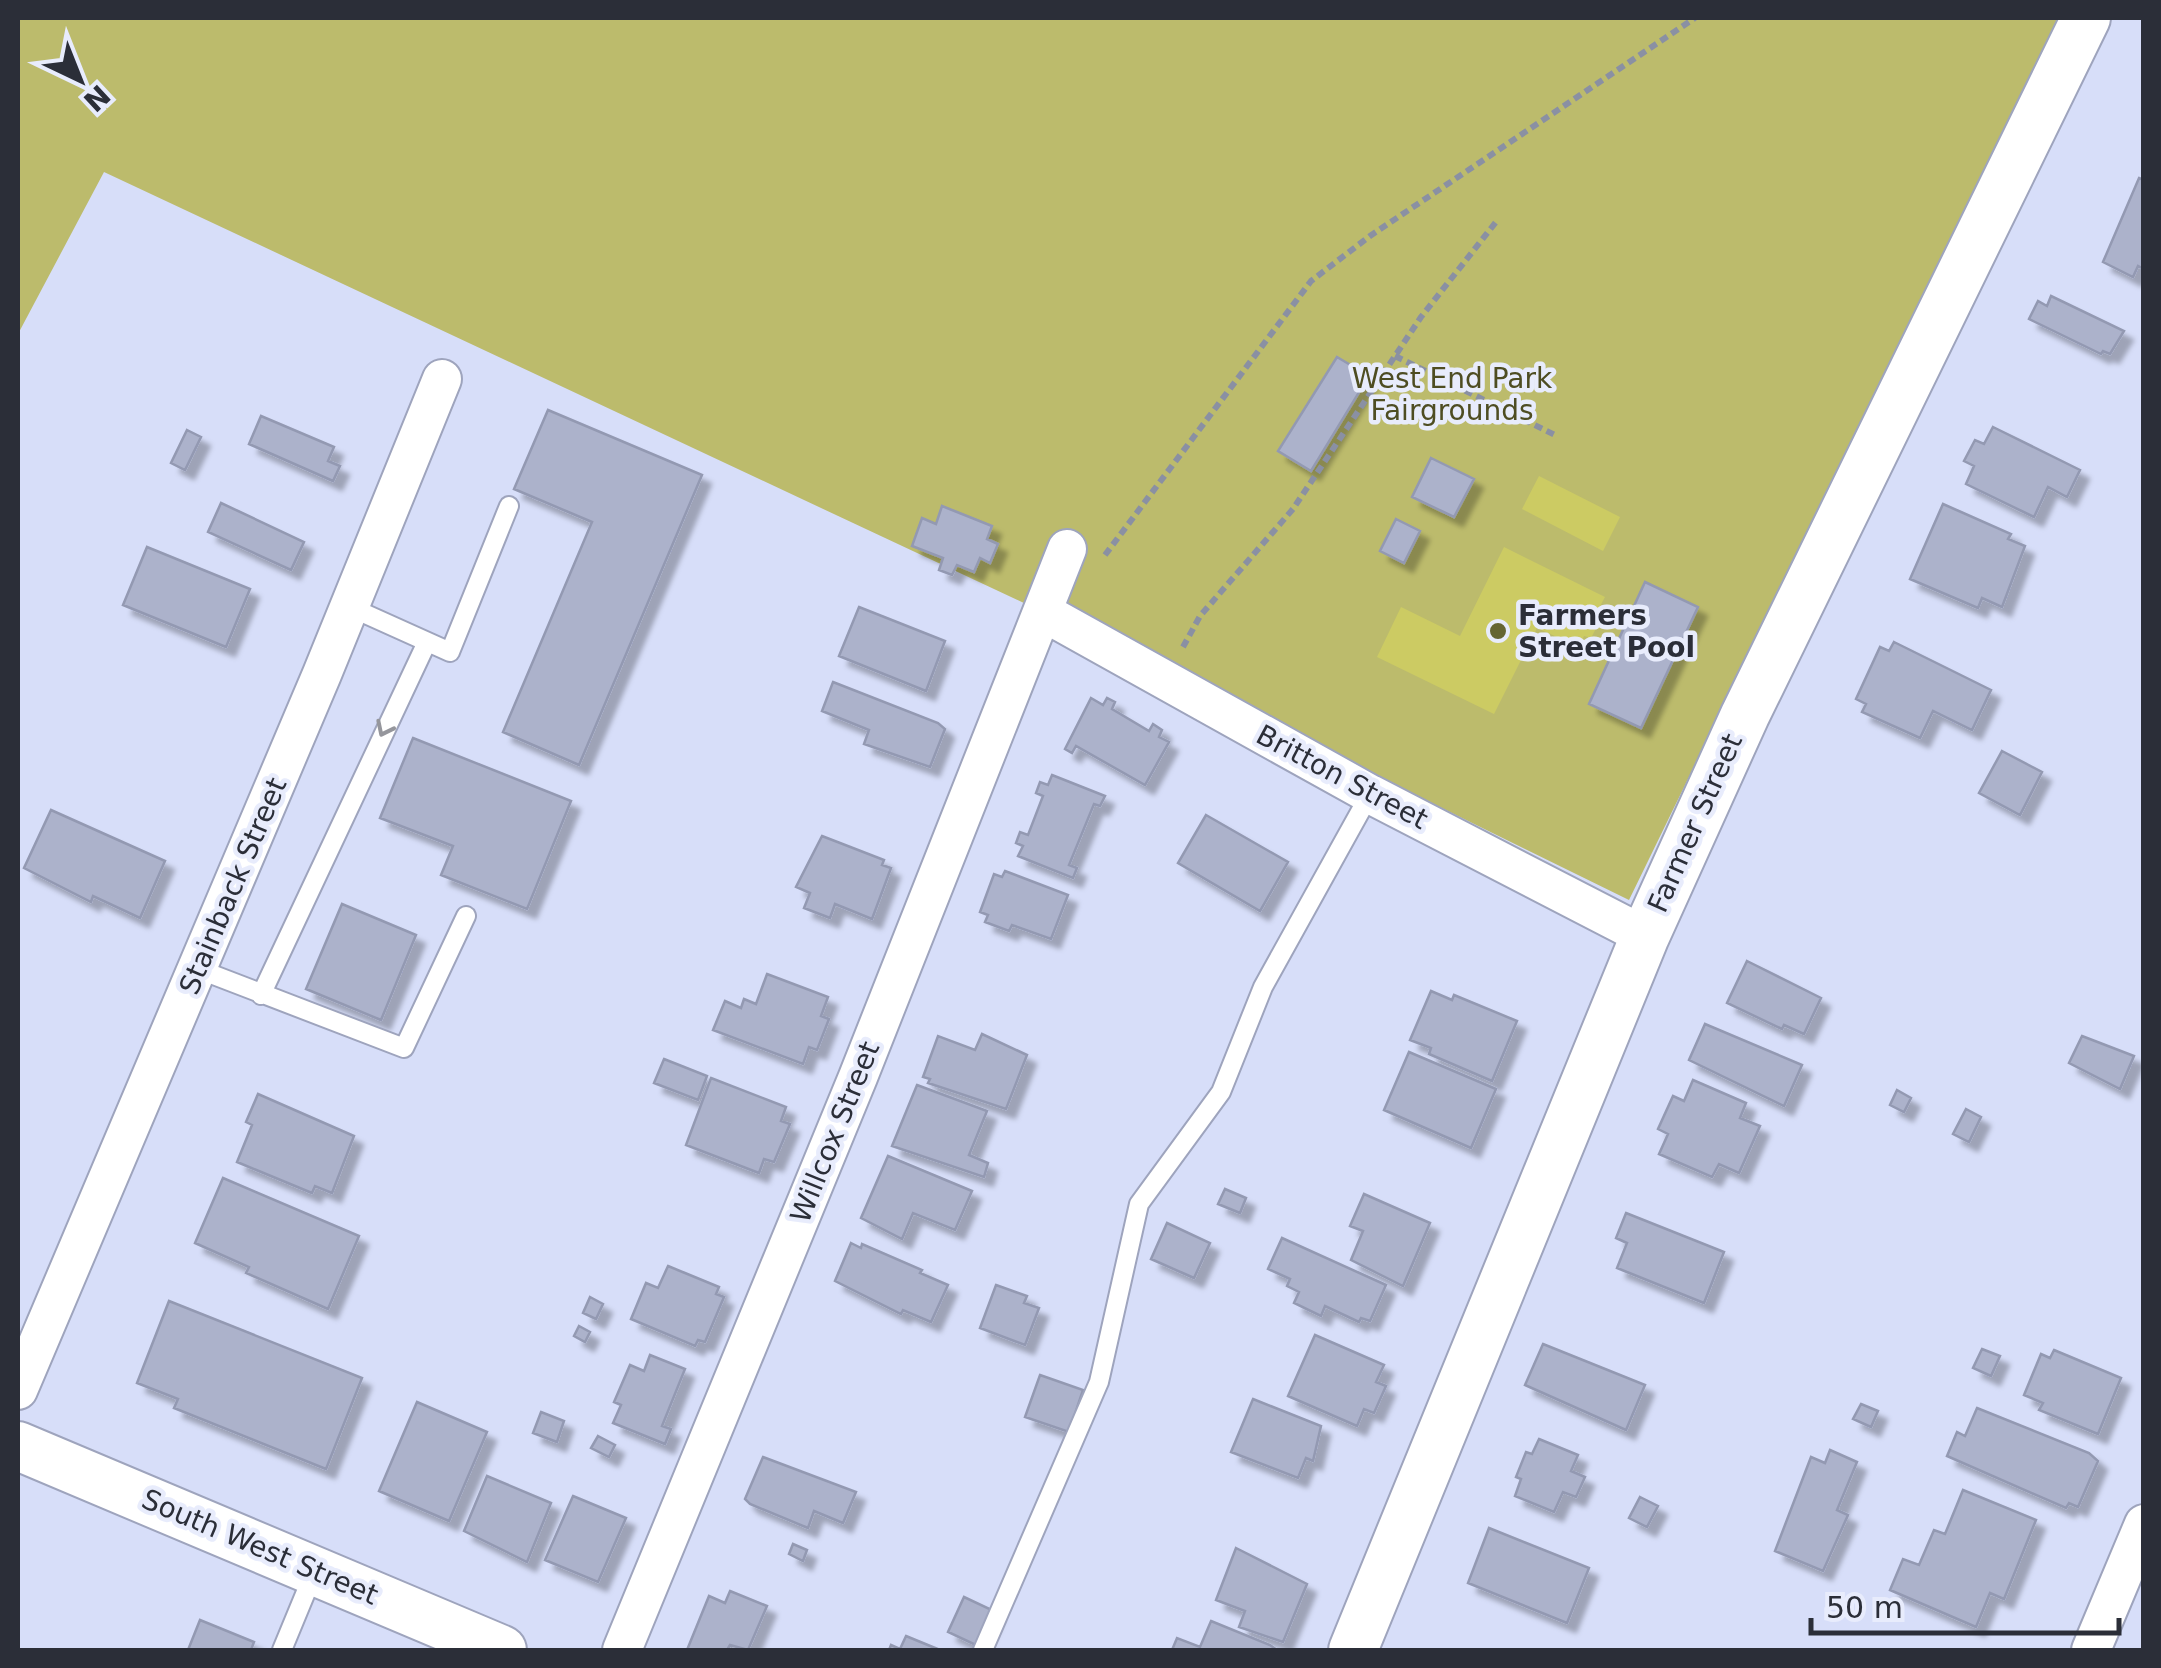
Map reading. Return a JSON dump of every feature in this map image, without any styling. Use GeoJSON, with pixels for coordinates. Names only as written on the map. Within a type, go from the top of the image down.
{"type":"FeatureCollection","features":[{"type":"Feature","properties":{"kind":"street","name":"Farmer Street"},"geometry":{"type":"LineString","coordinates":[[1353,1650],[1645,936],[1744,714],[2086,18]]}},
{"type":"Feature","properties":{"kind":"street","name":"Stainback Street"},"geometry":{"type":"LineString","coordinates":[[18,1390],[350,608],[442,379]]}},
{"type":"Feature","properties":{"kind":"street","name":"Willcox Street"},"geometry":{"type":"LineString","coordinates":[[622,1650],[1043,612],[1084,554]]}},
{"type":"Feature","properties":{"kind":"street","name":"Britton Street"},"geometry":{"type":"LineString","coordinates":[[1043,612],[1370,794],[1645,936]]}},
{"type":"Feature","properties":{"kind":"street","name":"South West Street"},"geometry":{"type":"LineString","coordinates":[[18,1446],[502,1650]]}},
{"type":"Feature","properties":{"kind":"street"},"geometry":{"type":"LineString","coordinates":[[2091,1650],[2144,1524]]}},
{"type":"Feature","properties":{"kind":"lane"},"geometry":{"type":"LineString","coordinates":[[350,608],[450,652],[509,506]]}},
{"type":"Feature","properties":{"kind":"lane"},"geometry":{"type":"LineString","coordinates":[[262,995],[426,642]]}},
{"type":"Feature","properties":{"kind":"lane"},"geometry":{"type":"LineString","coordinates":[[983,1650],[1098,1382],[1113,1332],[1130,1227],[1140,1204],[1220,1092],[1263,986],[1370,794]]}},
{"type":"Feature","properties":{"kind":"lane"},"geometry":{"type":"LineString","coordinates":[[198,968],[404,1048],[466,916]]}},
{"type":"Feature","properties":{"kind":"lane"},"geometry":{"type":"LineString","coordinates":[[282,1650],[316,1570]]}},
{"type":"Feature","properties":{"kind":"path"},"geometry":{"type":"LineString","coordinates":[[1084,554],[1311,282],[1370,236],[1695,18]]}},
{"type":"Feature","properties":{"kind":"path"},"geometry":{"type":"LineString","coordinates":[[1164,680],[1200,616],[1293,509],[1395,356],[1496,222]]}},
{"type":"Feature","properties":{"kind":"path"},"geometry":{"type":"LineString","coordinates":[[1395,356],[1557,436]]}},
{"type":"Feature","properties":{"kind":"green space","name":"West End Park Fairgrounds"},"geometry":{"type":"Polygon","coordinates":[[[18,18],[2059,18],[1629,900],[1043,612],[104,172],[18,334],[18,18]]]}},
{"type":"Feature","properties":{"kind":"shaded area"},"geometry":{"type":"Polygon","coordinates":[[[1539,476],[1620,517],[1603,551],[1522,509],[1539,476]]]}},
{"type":"Feature","properties":{"kind":"shaded area","name":"Farmers Street Pool"},"geometry":{"type":"Polygon","coordinates":[[[1504,547],[1605,597],[1598,610],[1604,613],[1591,638],[1584,636],[1579,647],[1537,628],[1494,714],[1377,657],[1401,607],[1460,636],[1504,547]]]}},
{"type":"Feature","properties":{"kind":"building"},"geometry":{"type":"Polygon","coordinates":[[[2139,178],[2144,180],[2144,269],[2138,266],[2133,277],[2103,262],[2139,178]]]}},
{"type":"Feature","properties":{"kind":"building"},"geometry":{"type":"Polygon","coordinates":[[[2051,296],[2124,331],[2110,354],[2101,354],[2029,319],[2038,301],[2047,306],[2051,296]]]}},
{"type":"Feature","properties":{"kind":"building"},"geometry":{"type":"Polygon","coordinates":[[[1337,357],[1369,376],[1311,471],[1278,451],[1337,357]]]}},
{"type":"Feature","properties":{"kind":"building"},"geometry":{"type":"Polygon","coordinates":[[[548,410],[702,475],[579,765],[503,732],[592,522],[514,489],[548,410]]]}},
{"type":"Feature","properties":{"kind":"building"},"geometry":{"type":"Polygon","coordinates":[[[261,416],[334,447],[328,461],[340,466],[333,481],[249,444],[261,416]]]}},
{"type":"Feature","properties":{"kind":"building"},"geometry":{"type":"Polygon","coordinates":[[[1993,427],[2080,470],[2067,497],[2048,487],[2034,517],[1966,484],[1974,466],[1964,461],[1975,440],[1984,444],[1993,427]]]}},
{"type":"Feature","properties":{"kind":"building"},"geometry":{"type":"Polygon","coordinates":[[[187,430],[201,437],[185,470],[171,463],[187,430]]]}},
{"type":"Feature","properties":{"kind":"building"},"geometry":{"type":"Polygon","coordinates":[[[1431,458],[1474,479],[1454,517],[1412,497],[1431,458]]]}},
{"type":"Feature","properties":{"kind":"building"},"geometry":{"type":"Polygon","coordinates":[[[221,503],[304,542],[291,570],[208,532],[221,503]]]}},
{"type":"Feature","properties":{"kind":"building"},"geometry":{"type":"Polygon","coordinates":[[[1943,504],[2011,534],[2008,539],[2025,546],[2002,607],[1982,598],[1978,608],[1910,579],[1943,504]]]}},
{"type":"Feature","properties":{"kind":"building"},"geometry":{"type":"Polygon","coordinates":[[[942,506],[992,526],[987,539],[998,544],[990,563],[980,558],[974,572],[957,565],[952,575],[939,570],[943,558],[912,546],[922,518],[936,524],[942,506]]]}},
{"type":"Feature","properties":{"kind":"building"},"geometry":{"type":"Polygon","coordinates":[[[1396,519],[1420,531],[1404,563],[1380,551],[1396,519]]]}},
{"type":"Feature","properties":{"kind":"building"},"geometry":{"type":"Polygon","coordinates":[[[147,547],[250,589],[226,647],[123,605],[147,547]]]}},
{"type":"Feature","properties":{"kind":"building"},"geometry":{"type":"Polygon","coordinates":[[[1645,582],[1698,607],[1641,728],[1589,704],[1645,582]]]}},
{"type":"Feature","properties":{"kind":"building"},"geometry":{"type":"Polygon","coordinates":[[[859,607],[945,641],[926,691],[839,656],[859,607]]]}},
{"type":"Feature","properties":{"kind":"building"},"geometry":{"type":"Polygon","coordinates":[[[1894,642],[1991,690],[1972,730],[1933,711],[1920,738],[1862,712],[1866,704],[1856,699],[1880,647],[1889,651],[1894,642]]]}},
{"type":"Feature","properties":{"kind":"building"},"geometry":{"type":"Polygon","coordinates":[[[833,682],[945,729],[930,767],[864,744],[869,730],[822,711],[833,682]]]}},
{"type":"Feature","properties":{"kind":"building"},"geometry":{"type":"Polygon","coordinates":[[[1091,698],[1103,705],[1107,698],[1115,702],[1112,709],[1149,731],[1153,724],[1162,730],[1159,737],[1169,742],[1145,785],[1076,746],[1072,753],[1065,749],[1091,698]]]}},
{"type":"Feature","properties":{"kind":"building"},"geometry":{"type":"Polygon","coordinates":[[[413,738],[571,801],[527,909],[441,875],[453,846],[380,818],[413,738]]]}},
{"type":"Feature","properties":{"kind":"building"},"geometry":{"type":"Polygon","coordinates":[[[2002,751],[2042,772],[2020,815],[1979,793],[2002,751]]]}},
{"type":"Feature","properties":{"kind":"building"},"geometry":{"type":"Polygon","coordinates":[[[1052,775],[1105,796],[1100,806],[1094,804],[1069,865],[1077,868],[1073,878],[1018,856],[1023,846],[1016,843],[1020,832],[1028,835],[1043,796],[1036,793],[1040,782],[1048,785],[1052,775]]]}},
{"type":"Feature","properties":{"kind":"building"},"geometry":{"type":"Polygon","coordinates":[[[51,810],[165,861],[140,918],[93,896],[91,902],[24,868],[51,810]]]}},
{"type":"Feature","properties":{"kind":"building"},"geometry":{"type":"Polygon","coordinates":[[[1206,815],[1288,862],[1260,911],[1178,863],[1206,815]]]}},
{"type":"Feature","properties":{"kind":"building"},"geometry":{"type":"Polygon","coordinates":[[[822,836],[884,860],[882,865],[891,868],[872,919],[835,904],[830,918],[804,908],[810,893],[796,887],[822,836]]]}},
{"type":"Feature","properties":{"kind":"building"},"geometry":{"type":"Polygon","coordinates":[[[1005,871],[1068,895],[1051,939],[1012,925],[1009,931],[985,922],[988,915],[980,912],[994,874],[1002,877],[1005,871]]]}},
{"type":"Feature","properties":{"kind":"building"},"geometry":{"type":"Polygon","coordinates":[[[342,904],[416,935],[381,1020],[306,989],[342,904]]]}},
{"type":"Feature","properties":{"kind":"building"},"geometry":{"type":"Polygon","coordinates":[[[1747,961],[1821,998],[1804,1034],[1784,1025],[1782,1029],[1727,1003],[1747,961]]]}},
{"type":"Feature","properties":{"kind":"building"},"geometry":{"type":"Polygon","coordinates":[[[767,974],[828,997],[821,1016],[829,1019],[817,1050],[809,1047],[803,1064],[713,1030],[725,1001],[741,1008],[744,999],[756,1004],[767,974]]]}},
{"type":"Feature","properties":{"kind":"building"},"geometry":{"type":"Polygon","coordinates":[[[1431,991],[1452,1000],[1454,995],[1517,1021],[1492,1081],[1429,1054],[1431,1048],[1410,1040],[1431,991]]]}},
{"type":"Feature","properties":{"kind":"building"},"geometry":{"type":"Polygon","coordinates":[[[1705,1024],[1802,1065],[1784,1106],[1689,1060],[1705,1024]]]}},
{"type":"Feature","properties":{"kind":"building"},"geometry":{"type":"Polygon","coordinates":[[[982,1034],[1027,1055],[1006,1109],[928,1083],[930,1079],[923,1077],[938,1036],[975,1050],[982,1034]]]}},
{"type":"Feature","properties":{"kind":"building"},"geometry":{"type":"Polygon","coordinates":[[[2082,1036],[2134,1056],[2120,1089],[2069,1063],[2082,1036]]]}},
{"type":"Feature","properties":{"kind":"building"},"geometry":{"type":"Polygon","coordinates":[[[1409,1052],[1496,1089],[1471,1148],[1384,1110],[1409,1052]]]}},
{"type":"Feature","properties":{"kind":"building"},"geometry":{"type":"Polygon","coordinates":[[[664,1059],[707,1076],[698,1100],[654,1083],[664,1059]]]}},
{"type":"Feature","properties":{"kind":"building"},"geometry":{"type":"Polygon","coordinates":[[[711,1078],[786,1107],[781,1121],[790,1124],[774,1162],[764,1159],[759,1173],[686,1145],[711,1078]]]}},
{"type":"Feature","properties":{"kind":"building"},"geometry":{"type":"Polygon","coordinates":[[[1693,1080],[1746,1103],[1740,1118],[1760,1126],[1739,1173],[1719,1164],[1712,1177],[1659,1154],[1668,1134],[1658,1129],[1673,1096],[1684,1101],[1693,1080]]]}},
{"type":"Feature","properties":{"kind":"building"},"geometry":{"type":"Polygon","coordinates":[[[917,1085],[987,1111],[969,1155],[988,1163],[984,1177],[892,1146],[917,1085]]]}},
{"type":"Feature","properties":{"kind":"building"},"geometry":{"type":"Polygon","coordinates":[[[1897,1090],[1911,1098],[1904,1112],[1890,1105],[1897,1090]]]}},
{"type":"Feature","properties":{"kind":"building"},"geometry":{"type":"Polygon","coordinates":[[[258,1094],[354,1136],[332,1193],[315,1186],[312,1193],[237,1162],[252,1125],[246,1122],[258,1094]]]}},
{"type":"Feature","properties":{"kind":"building"},"geometry":{"type":"Polygon","coordinates":[[[1966,1109],[1981,1117],[1969,1142],[1953,1134],[1966,1109]]]}},
{"type":"Feature","properties":{"kind":"building"},"geometry":{"type":"Polygon","coordinates":[[[888,1156],[972,1191],[955,1230],[913,1213],[902,1239],[861,1218],[888,1156]]]}},
{"type":"Feature","properties":{"kind":"building"},"geometry":{"type":"Polygon","coordinates":[[[223,1178],[359,1236],[328,1309],[246,1273],[249,1267],[195,1243],[223,1178]]]}},
{"type":"Feature","properties":{"kind":"building"},"geometry":{"type":"Polygon","coordinates":[[[1225,1189],[1246,1198],[1240,1213],[1218,1204],[1225,1189]]]}},
{"type":"Feature","properties":{"kind":"building"},"geometry":{"type":"Polygon","coordinates":[[[1364,1194],[1430,1223],[1403,1286],[1351,1260],[1363,1231],[1350,1226],[1364,1194]]]}},
{"type":"Feature","properties":{"kind":"building"},"geometry":{"type":"Polygon","coordinates":[[[1626,1213],[1724,1252],[1704,1303],[1617,1268],[1627,1243],[1616,1238],[1626,1213]]]}},
{"type":"Feature","properties":{"kind":"building"},"geometry":{"type":"Polygon","coordinates":[[[1167,1223],[1210,1243],[1194,1278],[1151,1259],[1167,1223]]]}},
{"type":"Feature","properties":{"kind":"building"},"geometry":{"type":"Polygon","coordinates":[[[1282,1238],[1386,1285],[1370,1321],[1361,1318],[1359,1322],[1325,1306],[1321,1316],[1294,1303],[1299,1292],[1287,1286],[1290,1279],[1268,1269],[1282,1238]]]}},
{"type":"Feature","properties":{"kind":"building"},"geometry":{"type":"Polygon","coordinates":[[[851,1243],[861,1248],[862,1244],[948,1285],[931,1322],[903,1310],[901,1314],[835,1281],[851,1243]]]}},
{"type":"Feature","properties":{"kind":"building"},"geometry":{"type":"Polygon","coordinates":[[[668,1266],[719,1287],[716,1294],[724,1297],[705,1342],[698,1340],[695,1346],[631,1319],[646,1283],[658,1288],[668,1266]]]}},
{"type":"Feature","properties":{"kind":"building"},"geometry":{"type":"Polygon","coordinates":[[[996,1285],[1027,1296],[1024,1303],[1039,1308],[1025,1345],[980,1328],[996,1285]]]}},
{"type":"Feature","properties":{"kind":"building"},"geometry":{"type":"Polygon","coordinates":[[[590,1297],[603,1304],[596,1319],[583,1313],[590,1297]]]}},
{"type":"Feature","properties":{"kind":"building"},"geometry":{"type":"Polygon","coordinates":[[[169,1301],[362,1378],[326,1469],[174,1408],[178,1399],[137,1383],[169,1301]]]}},
{"type":"Feature","properties":{"kind":"building"},"geometry":{"type":"Polygon","coordinates":[[[579,1326],[590,1332],[585,1342],[574,1336],[579,1326]]]}},
{"type":"Feature","properties":{"kind":"building"},"geometry":{"type":"Polygon","coordinates":[[[1315,1335],[1384,1365],[1376,1382],[1386,1386],[1374,1413],[1364,1409],[1357,1426],[1288,1396],[1315,1335]]]}},
{"type":"Feature","properties":{"kind":"building"},"geometry":{"type":"Polygon","coordinates":[[[1543,1344],[1645,1385],[1626,1430],[1525,1385],[1543,1344]]]}},
{"type":"Feature","properties":{"kind":"building"},"geometry":{"type":"Polygon","coordinates":[[[1982,1349],[2000,1356],[1991,1376],[1973,1368],[1982,1349]]]}},
{"type":"Feature","properties":{"kind":"building"},"geometry":{"type":"Polygon","coordinates":[[[2054,1350],[2121,1378],[2098,1434],[2039,1410],[2043,1403],[2024,1395],[2041,1354],[2050,1358],[2054,1350]]]}},
{"type":"Feature","properties":{"kind":"building"},"geometry":{"type":"Polygon","coordinates":[[[650,1355],[685,1369],[662,1426],[671,1429],[665,1444],[613,1423],[621,1405],[614,1402],[630,1365],[644,1371],[650,1355]]]}},
{"type":"Feature","properties":{"kind":"building"},"geometry":{"type":"Polygon","coordinates":[[[1040,1375],[1083,1390],[1069,1432],[1025,1417],[1040,1375]]]}},
{"type":"Feature","properties":{"kind":"building"},"geometry":{"type":"Polygon","coordinates":[[[1253,1399],[1321,1426],[1313,1461],[1306,1458],[1298,1478],[1231,1452],[1253,1399]]]}},
{"type":"Feature","properties":{"kind":"building"},"geometry":{"type":"Polygon","coordinates":[[[417,1402],[487,1432],[449,1521],[379,1491],[417,1402]]]}},
{"type":"Feature","properties":{"kind":"building"},"geometry":{"type":"Polygon","coordinates":[[[1861,1404],[1878,1411],[1871,1427],[1853,1419],[1861,1404]]]}},
{"type":"Feature","properties":{"kind":"building"},"geometry":{"type":"Polygon","coordinates":[[[1977,1408],[2089,1453],[2098,1461],[2078,1507],[2069,1503],[2066,1508],[1947,1456],[1957,1432],[1965,1436],[1977,1408]]]}},
{"type":"Feature","properties":{"kind":"building"},"geometry":{"type":"Polygon","coordinates":[[[541,1412],[564,1421],[557,1442],[533,1433],[541,1412]]]}},
{"type":"Feature","properties":{"kind":"building"},"geometry":{"type":"Polygon","coordinates":[[[598,1436],[615,1445],[609,1457],[591,1448],[598,1436]]]}},
{"type":"Feature","properties":{"kind":"building"},"geometry":{"type":"Polygon","coordinates":[[[1539,1439],[1578,1455],[1571,1471],[1585,1477],[1576,1497],[1563,1492],[1554,1512],[1515,1496],[1521,1479],[1516,1477],[1526,1452],[1532,1454],[1539,1439]]]}},
{"type":"Feature","properties":{"kind":"building"},"geometry":{"type":"Polygon","coordinates":[[[1830,1450],[1857,1462],[1837,1510],[1848,1515],[1823,1571],[1775,1551],[1811,1457],[1825,1463],[1830,1450]]]}},
{"type":"Feature","properties":{"kind":"building"},"geometry":{"type":"Polygon","coordinates":[[[763,1457],[856,1492],[843,1523],[814,1511],[808,1528],[750,1504],[745,1499],[763,1457]]]}},
{"type":"Feature","properties":{"kind":"building"},"geometry":{"type":"Polygon","coordinates":[[[487,1476],[551,1503],[527,1562],[464,1531],[487,1476]]]}},
{"type":"Feature","properties":{"kind":"building"},"geometry":{"type":"Polygon","coordinates":[[[1963,1490],[2036,1520],[2004,1599],[1990,1593],[1976,1627],[1890,1590],[1903,1559],[1919,1565],[1934,1530],[1945,1534],[1963,1490]]]}},
{"type":"Feature","properties":{"kind":"building"},"geometry":{"type":"Polygon","coordinates":[[[573,1496],[626,1518],[598,1582],[545,1560],[573,1496]]]}},
{"type":"Feature","properties":{"kind":"building"},"geometry":{"type":"Polygon","coordinates":[[[1640,1497],[1658,1506],[1647,1527],[1629,1518],[1640,1497]]]}},
{"type":"Feature","properties":{"kind":"building"},"geometry":{"type":"Polygon","coordinates":[[[1489,1528],[1589,1568],[1567,1623],[1468,1583],[1489,1528]]]}},
{"type":"Feature","properties":{"kind":"building"},"geometry":{"type":"Polygon","coordinates":[[[793,1544],[807,1550],[803,1561],[789,1554],[793,1544]]]}},
{"type":"Feature","properties":{"kind":"building"},"geometry":{"type":"Polygon","coordinates":[[[1236,1548],[1307,1584],[1283,1642],[1239,1627],[1245,1611],[1216,1600],[1236,1548]]]}},
{"type":"Feature","properties":{"kind":"building"},"geometry":{"type":"Polygon","coordinates":[[[730,1591],[767,1606],[748,1650],[730,1645],[727,1650],[687,1650],[709,1596],[725,1603],[730,1591]]]}},
{"type":"Feature","properties":{"kind":"building"},"geometry":{"type":"Polygon","coordinates":[[[964,1597],[994,1611],[978,1646],[948,1632],[964,1597]]]}},
{"type":"Feature","properties":{"kind":"building"},"geometry":{"type":"Polygon","coordinates":[[[200,1620],[254,1642],[251,1650],[188,1650],[200,1620]]]}},
{"type":"Feature","properties":{"kind":"building"},"geometry":{"type":"Polygon","coordinates":[[[1211,1621],[1277,1650],[1172,1650],[1177,1638],[1200,1647],[1211,1621]]]}},
{"type":"Feature","properties":{"kind":"building"},"geometry":{"type":"Polygon","coordinates":[[[906,1636],[940,1650],[889,1650],[891,1645],[900,1649],[906,1636]]]}},
{"type":"Feature","properties":{"kind":"place","name":"Farmers Street Pool"},"geometry":{"type":"Point","coordinates":[1498,631]}}]}
